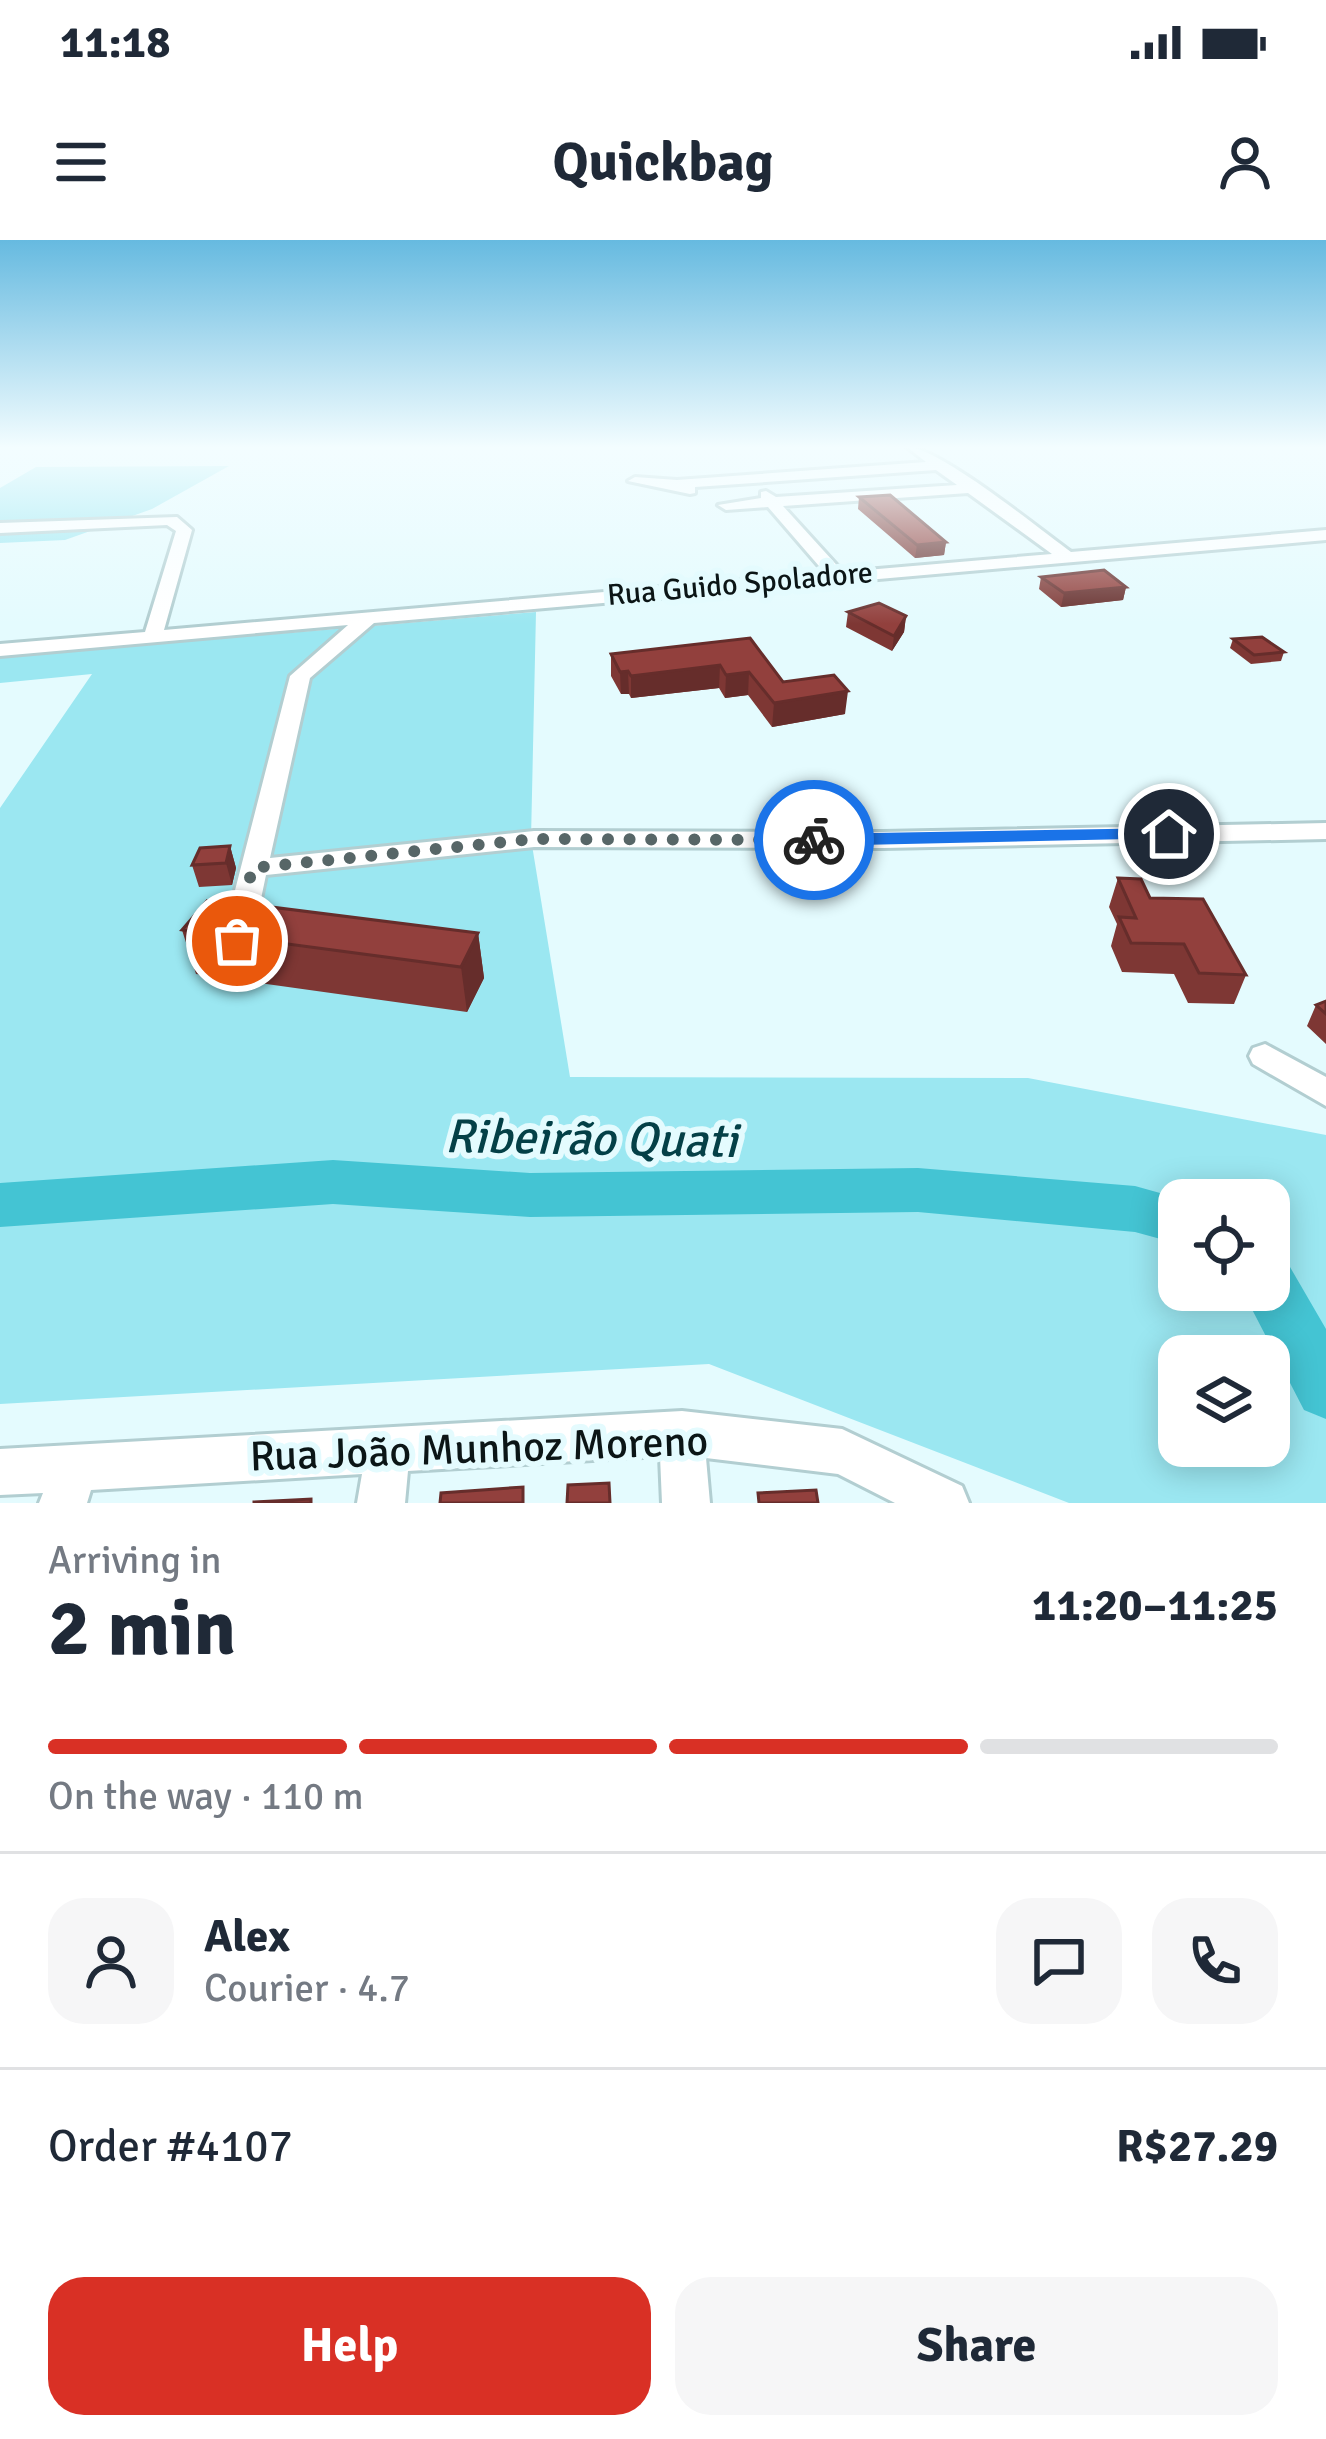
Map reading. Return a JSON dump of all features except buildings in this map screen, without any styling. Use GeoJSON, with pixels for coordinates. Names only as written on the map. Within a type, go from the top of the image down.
{"type":"FeatureCollection","features":[{"type":"Feature","properties":{"kind":"street"},"geometry":{"type":"LineString","coordinates":[[729,506],[791,523]]}},
{"type":"Feature","properties":{"kind":"street"},"geometry":{"type":"LineString","coordinates":[[776,506],[837,576]]}},
{"type":"Feature","properties":{"kind":"street"},"geometry":{"type":"LineString","coordinates":[[998,506],[1066,556]]}},
{"type":"Feature","properties":{"kind":"street"},"geometry":{"type":"LineString","coordinates":[[0,528],[171,520],[184,530],[154,633]]}},
{"type":"Feature","properties":{"kind":"street","name":"Rua Guido Spoladore"},"geometry":{"type":"LineString","coordinates":[[0,650],[154,633],[1326,535]]}},
{"type":"Feature","properties":{"kind":"street"},"geometry":{"type":"LineString","coordinates":[[237,941],[300,676],[372,615]]}},
{"type":"Feature","properties":{"kind":"street"},"geometry":{"type":"LineString","coordinates":[[252,868],[534,839],[883,840],[1326,832]]}},
{"type":"Feature","properties":{"kind":"street"},"geometry":{"type":"LineString","coordinates":[[1265,1056],[1326,1093]]}},
{"type":"Feature","properties":{"kind":"street"},"geometry":{"type":"LineString","coordinates":[[682,1433],[686,1503]]}},
{"type":"Feature","properties":{"kind":"street","name":"Rua João Munhoz Moreno"},"geometry":{"type":"LineString","coordinates":[[0,1472],[69,1485],[388,1450],[682,1433],[842,1452],[945,1503]]}},
{"type":"Feature","properties":{"kind":"street"},"geometry":{"type":"LineString","coordinates":[[381,1503],[388,1450]]}},
{"type":"Feature","properties":{"kind":"shaded area"},"geometry":{"type":"Polygon","coordinates":[[[0,506],[157,506],[65,540],[0,543],[0,506]]]}},
{"type":"Feature","properties":{"kind":"shaded area"},"geometry":{"type":"Polygon","coordinates":[[[536,612],[531,839],[570,1077],[1028,1078],[1326,1135],[1326,1503],[1069,1503],[709,1364],[0,1404],[0,808],[92,674],[0,683],[0,657],[536,612]]]}},
{"type":"Feature","properties":{"kind":"waterway","name":"Ribeirão Quati"},"geometry":{"type":"LineString","coordinates":[[0,1205],[333,1182],[530,1195],[918,1190],[1135,1209],[1158,1215]]}},
{"type":"Feature","properties":{"kind":"waterway","name":"Ribeirão Quati"},"geometry":{"type":"LineString","coordinates":[[1283,1311],[1326,1389]]}},
{"type":"Feature","properties":{"kind":"way so far"},"geometry":{"type":"LineString","coordinates":[[237,941],[252,868],[534,839],[814,840]]}},
{"type":"Feature","properties":{"kind":"route"},"geometry":{"type":"LineString","coordinates":[[814,840],[1169,834]]}}]}
